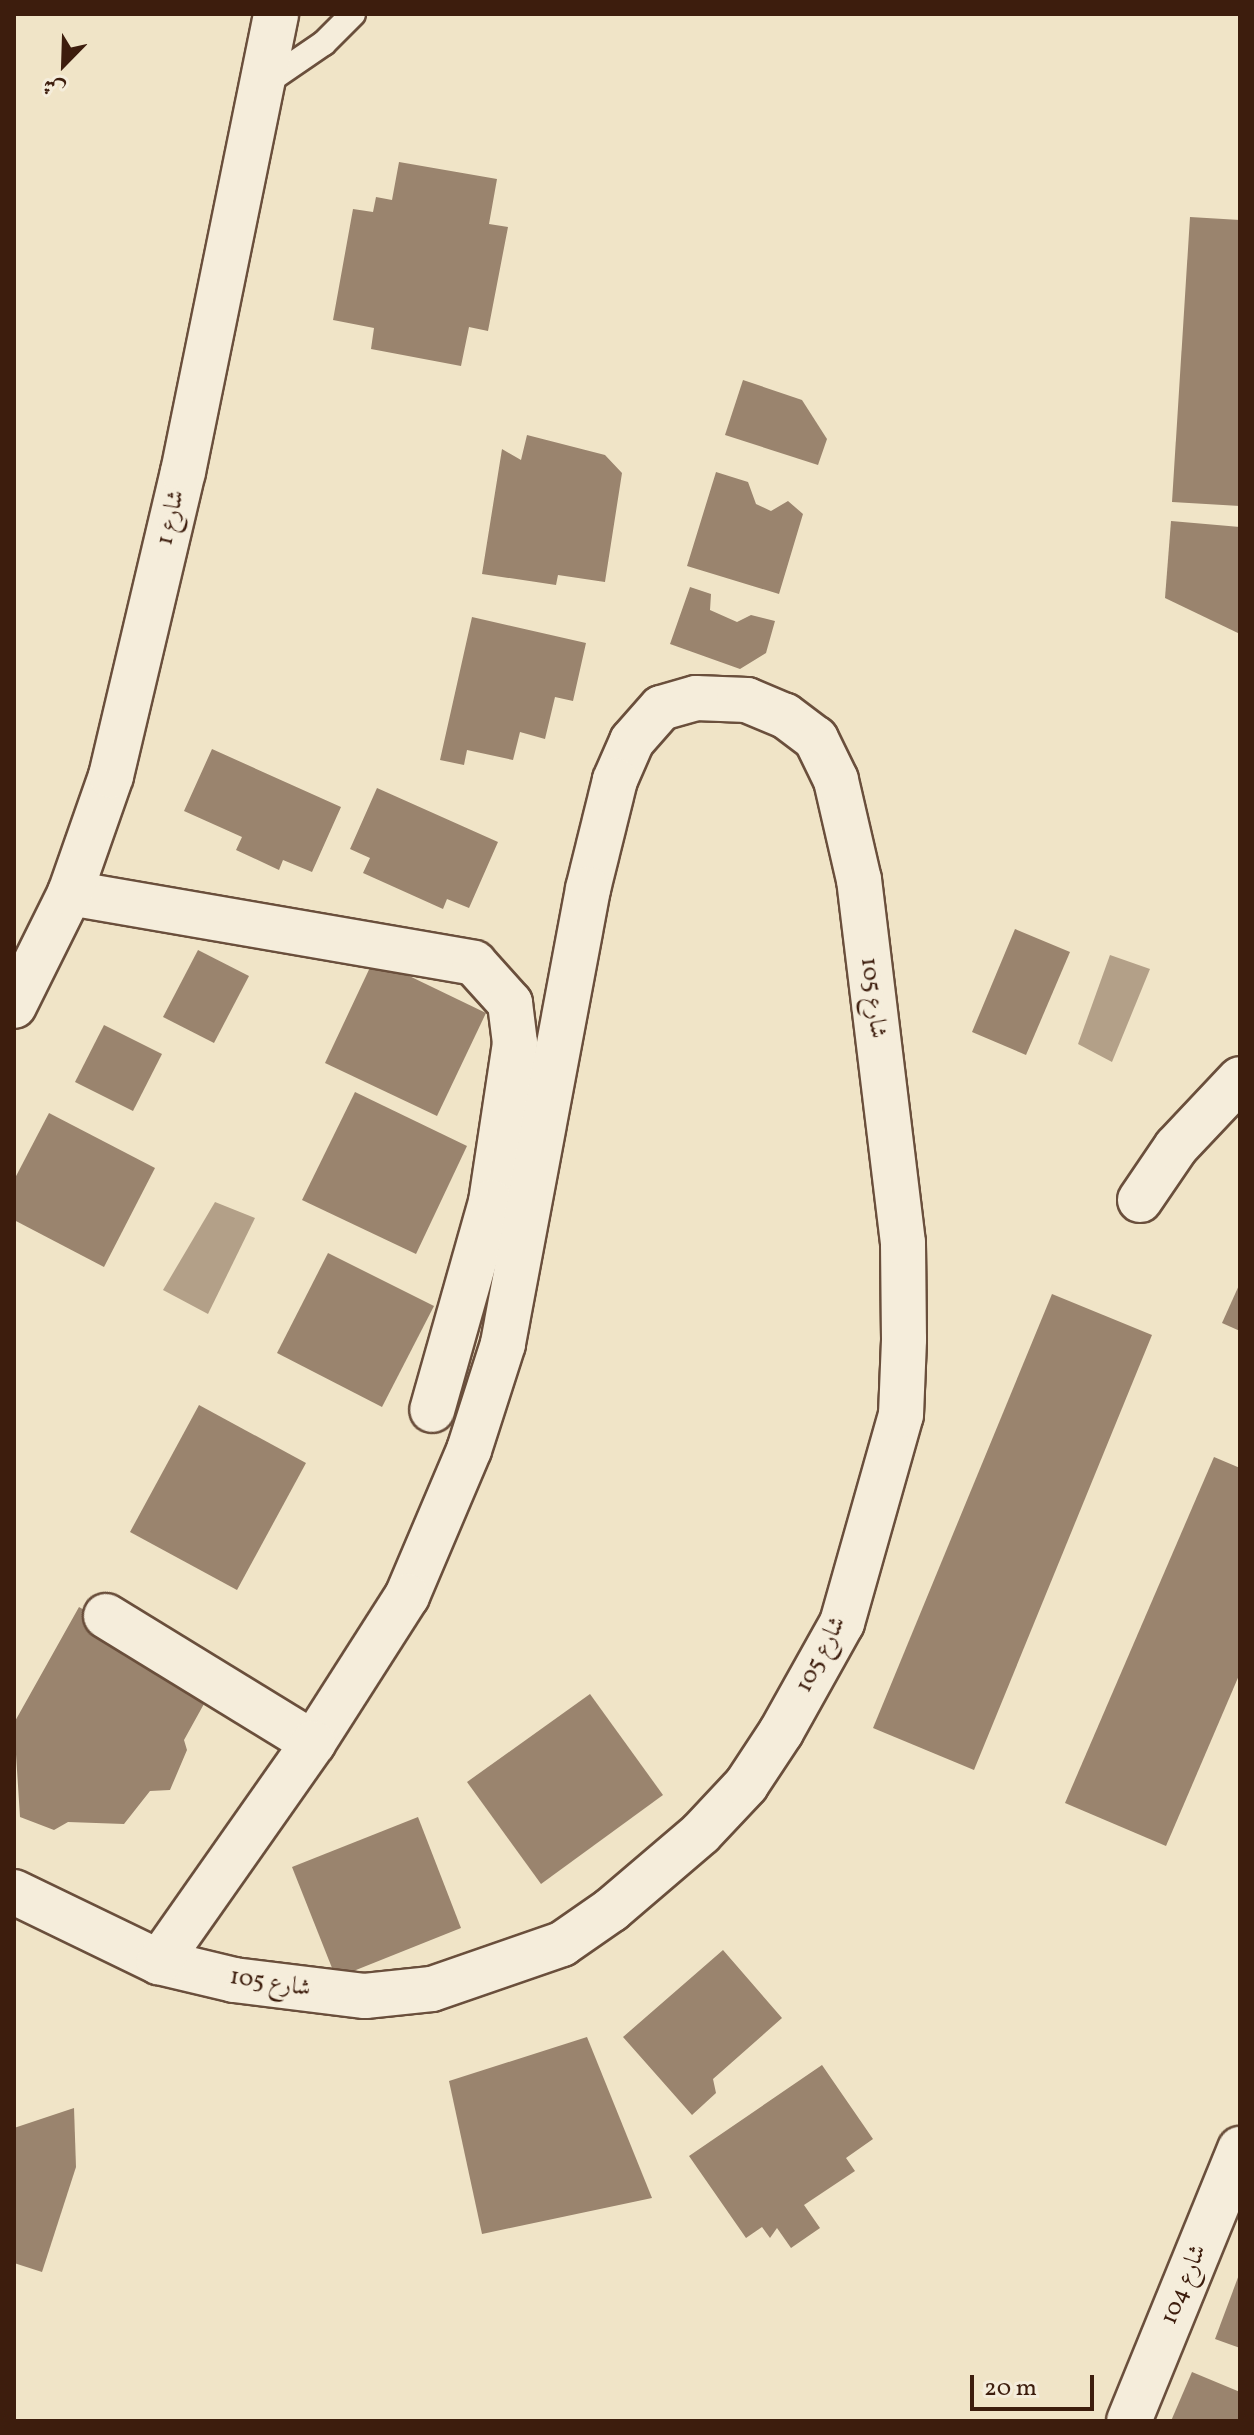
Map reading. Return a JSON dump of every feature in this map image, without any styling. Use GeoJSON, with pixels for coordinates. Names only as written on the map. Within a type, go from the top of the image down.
{"type":"FeatureCollection","features":[{"type":"Feature","properties":{"kind":"street","name":"شارع 1"},"geometry":{"type":"LineString","coordinates":[[14,1006],[70,893],[111,776],[183,472],[258,87],[276,14]]}},
{"type":"Feature","properties":{"kind":"street","name":"شارع 105"},"geometry":{"type":"LineString","coordinates":[[14,1892],[159,1962],[234,1980],[365,1996],[432,1989],[562,1944],[701,1833],[746,1785],[842,1623],[901,1415],[903,1243],[859,880],[836,780],[816,739],[747,700],[696,698],[661,708],[632,741],[615,780],[588,889],[503,1344],[469,1450],[407,1596],[313,1743]]}},
{"type":"Feature","properties":{"kind":"street"},"geometry":{"type":"LineString","coordinates":[[70,893],[474,963],[510,1003],[515,1043],[491,1202],[432,1410]]}},
{"type":"Feature","properties":{"kind":"street"},"geometry":{"type":"LineString","coordinates":[[1140,1200],[1176,1147],[1240,1079]]}},
{"type":"Feature","properties":{"kind":"street"},"geometry":{"type":"LineString","coordinates":[[106,1616],[313,1743],[159,1962]]}},
{"type":"Feature","properties":{"kind":"street","name":"شارع 104"},"geometry":{"type":"LineString","coordinates":[[1129,2421],[1240,2149]]}},
{"type":"Feature","properties":{"kind":"lane"},"geometry":{"type":"LineString","coordinates":[[258,87],[324,43],[353,14]]}},
{"type":"Feature","properties":{"kind":"shaded area"},"geometry":{"type":"Polygon","coordinates":[[[1110,955],[1150,969],[1112,1062],[1078,1044],[1110,955]]]}},
{"type":"Feature","properties":{"kind":"shaded area"},"geometry":{"type":"Polygon","coordinates":[[[215,1202],[255,1218],[208,1314],[163,1290],[215,1202]]]}},
{"type":"Feature","properties":{"kind":"building"},"geometry":{"type":"Polygon","coordinates":[[[399,162],[497,179],[489,224],[508,227],[488,331],[469,327],[461,366],[371,349],[374,328],[333,320],[353,209],[373,212],[376,197],[392,200],[399,162]]]}},
{"type":"Feature","properties":{"kind":"building"},"geometry":{"type":"Polygon","coordinates":[[[1190,217],[1240,220],[1240,506],[1172,502],[1190,217]]]}},
{"type":"Feature","properties":{"kind":"building"},"geometry":{"type":"Polygon","coordinates":[[[743,380],[802,400],[827,439],[818,465],[725,435],[743,380]]]}},
{"type":"Feature","properties":{"kind":"building"},"geometry":{"type":"Polygon","coordinates":[[[527,435],[605,455],[622,473],[605,582],[558,575],[556,585],[482,574],[502,449],[521,460],[527,435]]]}},
{"type":"Feature","properties":{"kind":"building"},"geometry":{"type":"Polygon","coordinates":[[[716,472],[748,482],[756,504],[771,511],[788,501],[803,514],[779,594],[687,566],[716,472]]]}},
{"type":"Feature","properties":{"kind":"building"},"geometry":{"type":"Polygon","coordinates":[[[1171,521],[1240,527],[1240,634],[1165,598],[1171,521]]]}},
{"type":"Feature","properties":{"kind":"building"},"geometry":{"type":"Polygon","coordinates":[[[690,587],[711,594],[710,610],[737,622],[751,615],[775,621],[766,653],[740,669],[670,644],[690,587]]]}},
{"type":"Feature","properties":{"kind":"building"},"geometry":{"type":"Polygon","coordinates":[[[472,617],[586,643],[573,701],[555,697],[545,739],[520,732],[513,760],[467,750],[464,765],[440,760],[472,617]]]}},
{"type":"Feature","properties":{"kind":"building"},"geometry":{"type":"Polygon","coordinates":[[[212,749],[341,807],[312,872],[283,860],[279,870],[236,850],[242,837],[184,811],[212,749]]]}},
{"type":"Feature","properties":{"kind":"building"},"geometry":{"type":"Polygon","coordinates":[[[377,788],[498,842],[469,908],[447,899],[443,909],[363,873],[370,858],[350,849],[377,788]]]}},
{"type":"Feature","properties":{"kind":"building"},"geometry":{"type":"Polygon","coordinates":[[[1015,929],[1070,952],[1026,1055],[972,1032],[1015,929]]]}},
{"type":"Feature","properties":{"kind":"building"},"geometry":{"type":"Polygon","coordinates":[[[198,950],[249,976],[214,1043],[163,1017],[198,950]]]}},
{"type":"Feature","properties":{"kind":"building"},"geometry":{"type":"Polygon","coordinates":[[[374,959],[486,1013],[437,1116],[325,1063],[374,959]]]}},
{"type":"Feature","properties":{"kind":"building"},"geometry":{"type":"Polygon","coordinates":[[[104,1025],[162,1054],[133,1111],[75,1082],[104,1025]]]}},
{"type":"Feature","properties":{"kind":"building"},"geometry":{"type":"Polygon","coordinates":[[[355,1092],[467,1146],[416,1254],[302,1200],[355,1092]]]}},
{"type":"Feature","properties":{"kind":"building"},"geometry":{"type":"Polygon","coordinates":[[[49,1113],[155,1168],[104,1267],[14,1220],[14,1180],[49,1113]]]}},
{"type":"Feature","properties":{"kind":"building"},"geometry":{"type":"Polygon","coordinates":[[[328,1253],[434,1306],[382,1407],[277,1353],[328,1253]]]}},
{"type":"Feature","properties":{"kind":"building"},"geometry":{"type":"Polygon","coordinates":[[[1240,1283],[1240,1331],[1222,1323],[1240,1283]]]}},
{"type":"Feature","properties":{"kind":"building"},"geometry":{"type":"Polygon","coordinates":[[[1052,1294],[1152,1335],[974,1770],[873,1728],[1052,1294]]]}},
{"type":"Feature","properties":{"kind":"building"},"geometry":{"type":"Polygon","coordinates":[[[199,1405],[306,1463],[237,1590],[130,1532],[199,1405]]]}},
{"type":"Feature","properties":{"kind":"building"},"geometry":{"type":"Polygon","coordinates":[[[1214,1457],[1240,1468],[1240,1673],[1166,1846],[1065,1803],[1214,1457]]]}},
{"type":"Feature","properties":{"kind":"building"},"geometry":{"type":"Polygon","coordinates":[[[79,1607],[215,1684],[184,1740],[187,1750],[170,1790],[150,1791],[124,1824],[68,1822],[54,1830],[20,1817],[14,1723],[79,1607]]]}},
{"type":"Feature","properties":{"kind":"building"},"geometry":{"type":"Polygon","coordinates":[[[590,1694],[663,1795],[541,1884],[467,1782],[590,1694]]]}},
{"type":"Feature","properties":{"kind":"building"},"geometry":{"type":"Polygon","coordinates":[[[418,1817],[461,1928],[336,1978],[292,1867],[418,1817]]]}},
{"type":"Feature","properties":{"kind":"building"},"geometry":{"type":"Polygon","coordinates":[[[723,1950],[782,2018],[713,2079],[716,2093],[692,2115],[623,2037],[723,1950]]]}},
{"type":"Feature","properties":{"kind":"building"},"geometry":{"type":"Polygon","coordinates":[[[587,2037],[652,2198],[482,2234],[449,2081],[587,2037]]]}},
{"type":"Feature","properties":{"kind":"building"},"geometry":{"type":"Polygon","coordinates":[[[822,2065],[873,2139],[846,2158],[855,2171],[804,2205],[820,2228],[791,2248],[777,2228],[770,2238],[762,2227],[746,2238],[689,2156],[822,2065]]]}},
{"type":"Feature","properties":{"kind":"building"},"geometry":{"type":"Polygon","coordinates":[[[74,2108],[76,2167],[42,2272],[14,2263],[14,2128],[74,2108]]]}},
{"type":"Feature","properties":{"kind":"building"},"geometry":{"type":"Polygon","coordinates":[[[1240,2272],[1240,2348],[1215,2339],[1240,2272]]]}},
{"type":"Feature","properties":{"kind":"building"},"geometry":{"type":"Polygon","coordinates":[[[1192,2372],[1240,2392],[1240,2421],[1171,2421],[1192,2372]]]}}]}
